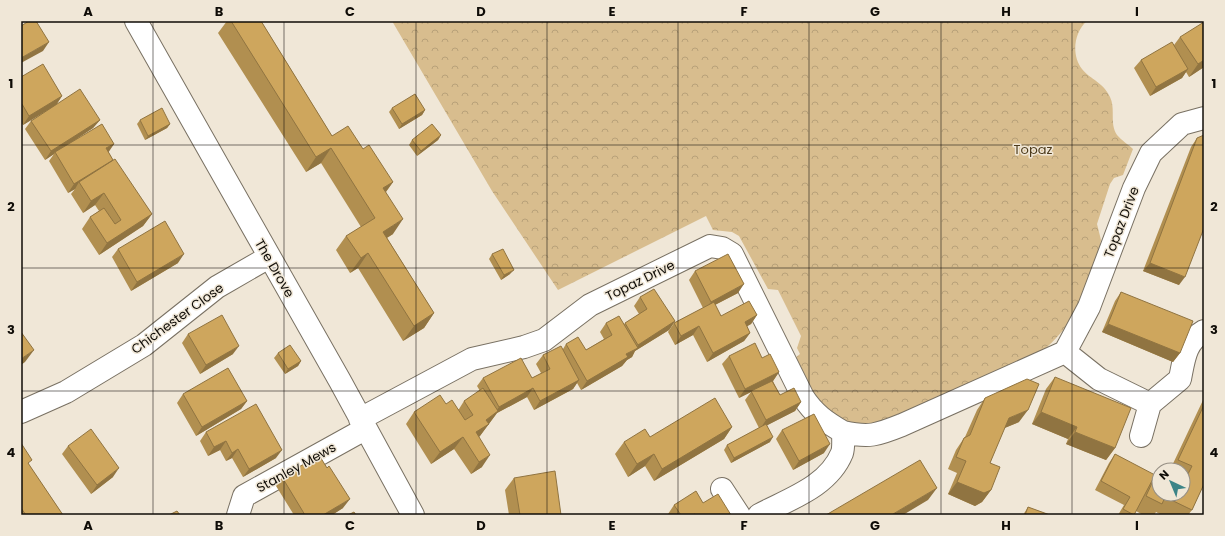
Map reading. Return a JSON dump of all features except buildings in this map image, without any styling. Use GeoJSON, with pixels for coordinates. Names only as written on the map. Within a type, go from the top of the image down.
{"type":"FeatureCollection","features":[{"type":"Feature","properties":{"kind":"street","name":"The Drove"},"geometry":{"type":"LineString","coordinates":[[136,21],[413,515]]}},
{"type":"Feature","properties":{"kind":"street","name":"Topaz Drive"},"geometry":{"type":"LineString","coordinates":[[363,424],[472,359],[524,348],[544,340],[590,305],[710,246],[722,248],[732,254],[803,397],[812,411],[826,422],[843,432],[861,436],[877,435],[1065,352],[1089,307],[1134,188],[1151,153],[1182,124],[1204,118]]}},
{"type":"Feature","properties":{"kind":"street","name":"Chichester Close"},"geometry":{"type":"LineString","coordinates":[[21,412],[66,392],[144,345],[217,287],[269,257]]}},
{"type":"Feature","properties":{"kind":"street"},"geometry":{"type":"LineString","coordinates":[[1141,436],[1150,404],[1180,379],[1185,352],[1194,337],[1204,331]]}},
{"type":"Feature","properties":{"kind":"street"},"geometry":{"type":"LineString","coordinates":[[1065,352],[1099,379],[1150,404]]}},
{"type":"Feature","properties":{"kind":"street","name":"Stanley Mews"},"geometry":{"type":"LineString","coordinates":[[238,515],[244,496],[363,424]]}},
{"type":"Feature","properties":{"kind":"street"},"geometry":{"type":"LineString","coordinates":[[759,515],[821,481],[832,472],[843,452],[843,432]]}},
{"type":"Feature","properties":{"kind":"street"},"geometry":{"type":"LineString","coordinates":[[722,490],[739,515]]}},
{"type":"Feature","properties":{"kind":"green space","name":"Topaz"},"geometry":{"type":"Polygon","coordinates":[[[392,21],[1087,21],[1079,31],[1077,37],[1075,51],[1076,57],[1082,69],[1107,92],[1112,102],[1113,126],[1117,135],[1133,149],[1123,175],[1114,178],[1110,184],[1097,224],[1101,240],[1100,245],[1105,248],[1092,279],[1080,306],[1063,331],[1052,342],[1039,354],[882,424],[870,426],[848,423],[819,405],[795,358],[800,354],[797,348],[801,336],[778,290],[768,289],[739,236],[732,232],[713,230],[706,216],[558,290],[492,191],[392,21]]]}}]}
